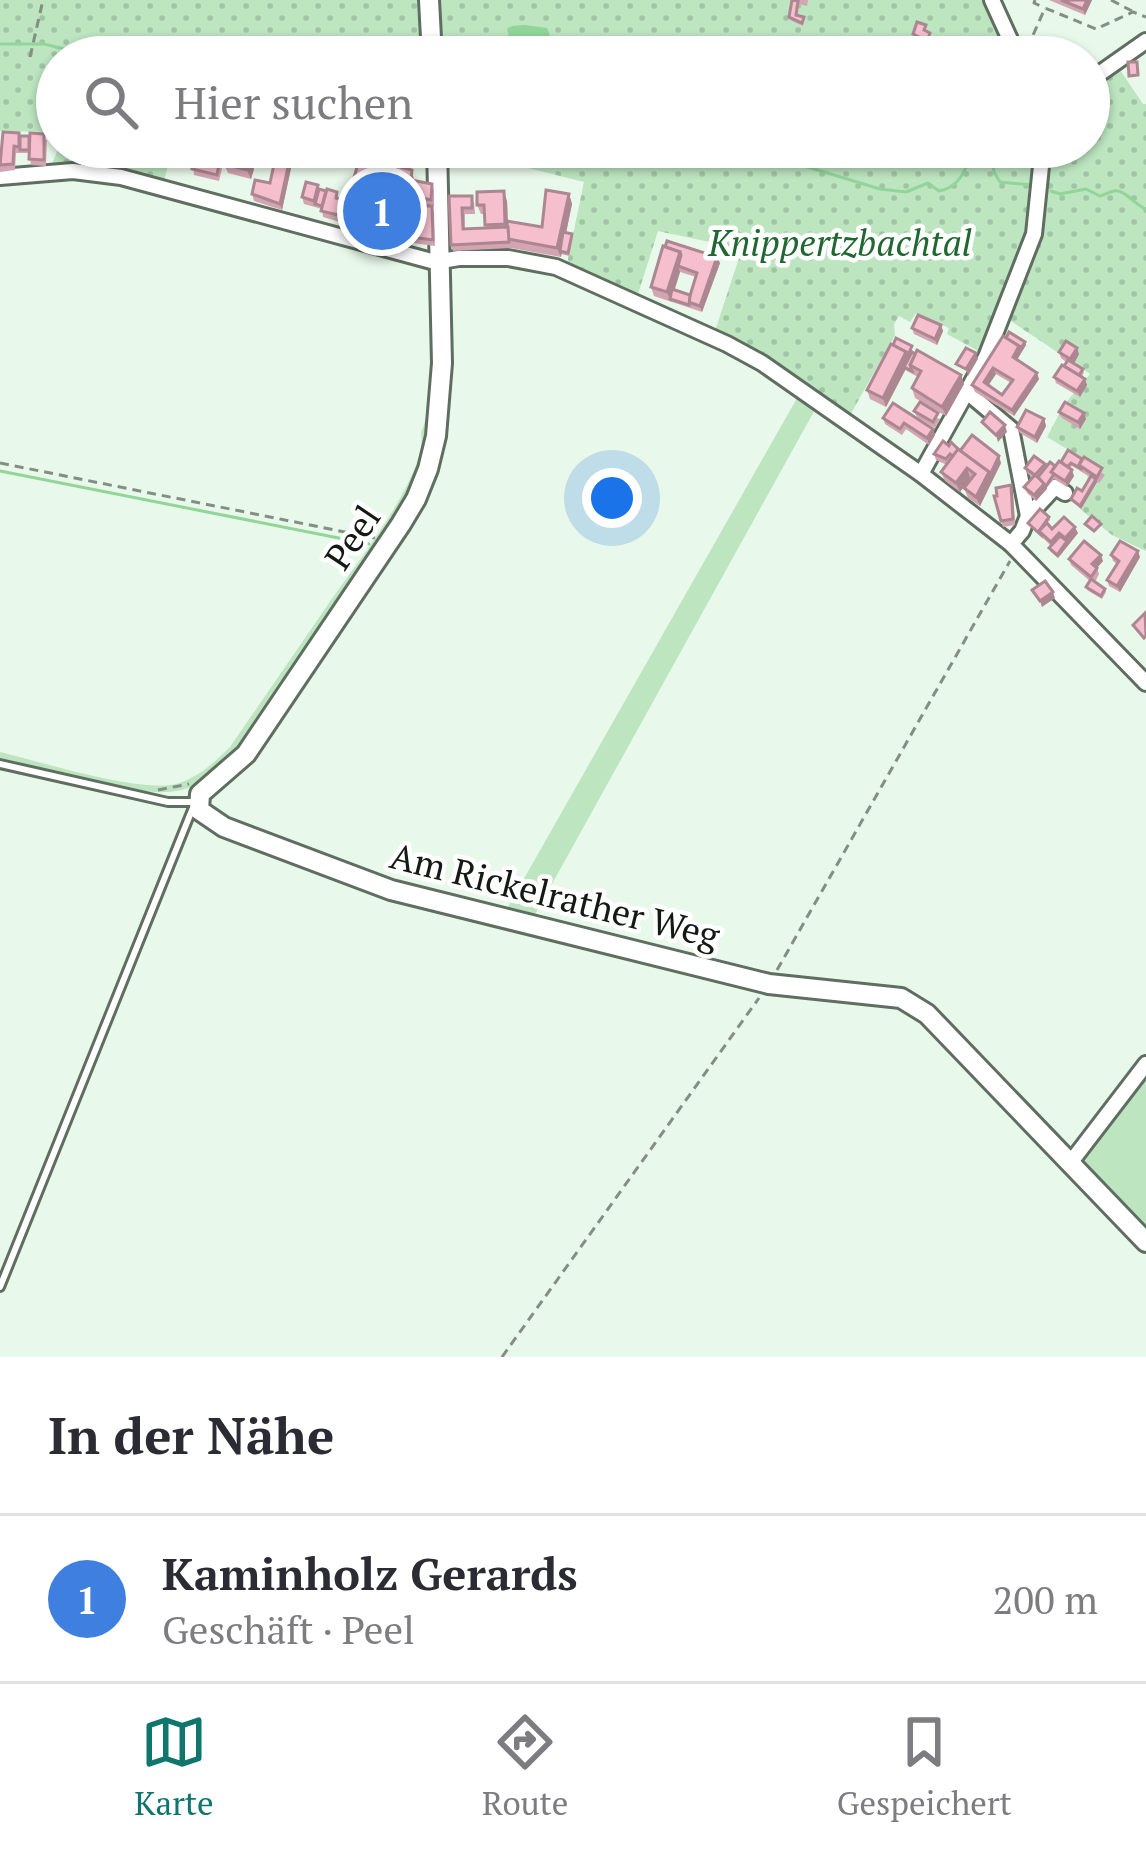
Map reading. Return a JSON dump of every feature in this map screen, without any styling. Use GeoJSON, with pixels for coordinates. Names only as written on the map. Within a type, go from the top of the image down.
{"type":"FeatureCollection","features":[{"type":"Feature","properties":{"kind":"street"},"geometry":{"type":"LineString","coordinates":[[429,0],[431,36]]}},
{"type":"Feature","properties":{"kind":"street"},"geometry":{"type":"LineString","coordinates":[[992,0],[1008,36]]}},
{"type":"Feature","properties":{"kind":"street"},"geometry":{"type":"LineString","coordinates":[[1110,66],[1146,41]]}},
{"type":"Feature","properties":{"kind":"street","name":"Peel"},"geometry":{"type":"LineString","coordinates":[[194,792],[202,791],[246,754],[416,499],[428,469],[436,436],[442,363],[438,168]]}},
{"type":"Feature","properties":{"kind":"street"},"geometry":{"type":"LineString","coordinates":[[921,474],[986,357],[1034,234],[1041,168]]}},
{"type":"Feature","properties":{"kind":"street"},"geometry":{"type":"LineString","coordinates":[[0,177],[87,171],[435,262],[524,260],[590,280],[762,363],[921,474],[1014,547],[1146,683]]}},
{"type":"Feature","properties":{"kind":"street"},"geometry":{"type":"LineString","coordinates":[[967,392],[1010,429],[1028,516]]}},
{"type":"Feature","properties":{"kind":"street"},"geometry":{"type":"LineString","coordinates":[[1014,547],[1028,516],[1055,487],[1065,493]]}},
{"type":"Feature","properties":{"kind":"street","name":"Am Rickelrather Weg"},"geometry":{"type":"LineString","coordinates":[[194,792],[202,813],[224,827],[391,890],[770,984],[902,998],[915,1005],[1062,1154]]}},
{"type":"Feature","properties":{"kind":"street"},"geometry":{"type":"LineString","coordinates":[[1062,1154],[1074,1158],[1146,1064]]}},
{"type":"Feature","properties":{"kind":"street"},"geometry":{"type":"LineString","coordinates":[[1062,1154],[1146,1242]]}},
{"type":"Feature","properties":{"kind":"lane","name":"Am Rickelrather Weg"},"geometry":{"type":"LineString","coordinates":[[0,764],[168,802],[194,792]]}},
{"type":"Feature","properties":{"kind":"lane"},"geometry":{"type":"LineString","coordinates":[[0,1287],[194,792]]}},
{"type":"Feature","properties":{"kind":"path"},"geometry":{"type":"LineString","coordinates":[[30,58],[43,0]]}},
{"type":"Feature","properties":{"kind":"path"},"geometry":{"type":"LineString","coordinates":[[1035,0],[1096,29],[1133,12]]}},
{"type":"Feature","properties":{"kind":"path"},"geometry":{"type":"LineString","coordinates":[[1111,0],[1146,17]]}},
{"type":"Feature","properties":{"kind":"path"},"geometry":{"type":"LineString","coordinates":[[1033,36],[1045,8]]}},
{"type":"Feature","properties":{"kind":"path"},"geometry":{"type":"LineString","coordinates":[[0,463],[389,541]]}},
{"type":"Feature","properties":{"kind":"path"},"geometry":{"type":"LineString","coordinates":[[502,1357],[770,984],[1014,547]]}},
{"type":"Feature","properties":{"kind":"path"},"geometry":{"type":"LineString","coordinates":[[150,789],[194,792]]}},
{"type":"Feature","properties":{"kind":"green space"},"geometry":{"type":"Polygon","coordinates":[[[0,0],[986,0],[1002,36],[36,36],[36,132],[0,131],[0,0]]]}},
{"type":"Feature","properties":{"kind":"green space","name":"Knippertzbachtal"},"geometry":{"type":"Polygon","coordinates":[[[1118,67],[1146,104],[1146,551],[1112,535],[1080,509],[1088,493],[1087,461],[1047,437],[1064,405],[1090,374],[999,313],[982,353],[947,334],[949,328],[916,313],[910,322],[899,316],[895,335],[849,417],[714,334],[742,249],[658,231],[637,297],[567,264],[584,182],[528,168],[1110,168],[1110,72],[1118,67]]]}},
{"type":"Feature","properties":{"kind":"green space"},"geometry":{"type":"Polygon","coordinates":[[[50,168],[167,168],[164,182],[50,168]]]}},
{"type":"Feature","properties":{"kind":"green space"},"geometry":{"type":"Polygon","coordinates":[[[433,272],[436,355],[424,462],[406,504],[249,737],[200,783],[168,792],[127,788],[0,759],[0,752],[90,775],[160,786],[192,778],[230,747],[385,523],[413,473],[429,401],[433,272]]]}},
{"type":"Feature","properties":{"kind":"green space"},"geometry":{"type":"Polygon","coordinates":[[[800,393],[817,406],[532,920],[505,912],[800,393]]]}},
{"type":"Feature","properties":{"kind":"green space"},"geometry":{"type":"Polygon","coordinates":[[[1146,1064],[1146,1233],[1074,1158],[1146,1064]]]}},
{"type":"Feature","properties":{"kind":"water"},"geometry":{"type":"Polygon","coordinates":[[[512,26],[547,28],[549,36],[508,36],[512,26]]]}},
{"type":"Feature","properties":{"kind":"building"},"geometry":{"type":"Polygon","coordinates":[[[792,0],[798,1],[796,15],[804,17],[802,23],[789,17],[792,0]]]}},
{"type":"Feature","properties":{"kind":"building"},"geometry":{"type":"Polygon","coordinates":[[[1061,0],[1087,0],[1083,9],[1061,0]]]}},
{"type":"Feature","properties":{"kind":"building"},"geometry":{"type":"Polygon","coordinates":[[[917,22],[930,33],[929,36],[913,34],[917,22]]]}},
{"type":"Feature","properties":{"kind":"building"},"geometry":{"type":"Polygon","coordinates":[[[1128,62],[1137,62],[1138,75],[1129,76],[1128,62]]]}},
{"type":"Feature","properties":{"kind":"building"},"geometry":{"type":"Polygon","coordinates":[[[3,132],[19,133],[13,164],[0,165],[3,132]]]}},
{"type":"Feature","properties":{"kind":"building"},"geometry":{"type":"Polygon","coordinates":[[[30,133],[36,133],[36,159],[29,159],[30,133]]]}},
{"type":"Feature","properties":{"kind":"building"},"geometry":{"type":"Polygon","coordinates":[[[20,136],[29,136],[29,150],[20,150],[20,136]]]}},
{"type":"Feature","properties":{"kind":"building"},"geometry":{"type":"Polygon","coordinates":[[[192,168],[218,168],[217,175],[192,168]]]}},
{"type":"Feature","properties":{"kind":"building"},"geometry":{"type":"Polygon","coordinates":[[[273,168],[288,168],[280,204],[252,194],[255,180],[270,183],[273,168]]]}},
{"type":"Feature","properties":{"kind":"building"},"geometry":{"type":"Polygon","coordinates":[[[357,168],[395,168],[383,208],[366,203],[369,194],[351,188],[357,168]]]}},
{"type":"Feature","properties":{"kind":"building"},"geometry":{"type":"Polygon","coordinates":[[[396,168],[412,170],[411,180],[432,184],[431,200],[413,196],[410,210],[423,213],[423,206],[432,206],[433,240],[411,237],[412,229],[406,228],[408,212],[386,206],[396,168]]]}},
{"type":"Feature","properties":{"kind":"building"},"geometry":{"type":"Polygon","coordinates":[[[306,182],[318,185],[314,201],[302,197],[306,182]]]}},
{"type":"Feature","properties":{"kind":"building"},"geometry":{"type":"Polygon","coordinates":[[[319,189],[326,191],[322,206],[315,204],[319,189]]]}},
{"type":"Feature","properties":{"kind":"building"},"geometry":{"type":"Polygon","coordinates":[[[327,189],[345,200],[338,215],[321,211],[327,189]]]}},
{"type":"Feature","properties":{"kind":"building"},"geometry":{"type":"Polygon","coordinates":[[[546,190],[569,194],[557,248],[508,239],[507,221],[542,227],[546,190]]]}},
{"type":"Feature","properties":{"kind":"building"},"geometry":{"type":"Polygon","coordinates":[[[504,191],[505,224],[485,225],[484,205],[477,205],[477,192],[504,191]]]}},
{"type":"Feature","properties":{"kind":"building"},"geometry":{"type":"Polygon","coordinates":[[[449,196],[472,196],[472,208],[462,208],[463,229],[508,227],[509,242],[451,245],[449,196]]]}},
{"type":"Feature","properties":{"kind":"building"},"geometry":{"type":"Polygon","coordinates":[[[387,208],[408,214],[408,231],[399,230],[400,219],[385,214],[387,208]]]}},
{"type":"Feature","properties":{"kind":"building"},"geometry":{"type":"Polygon","coordinates":[[[367,209],[377,212],[371,231],[362,229],[367,209]]]}},
{"type":"Feature","properties":{"kind":"building"},"geometry":{"type":"Polygon","coordinates":[[[563,232],[572,234],[568,253],[560,251],[563,232]]]}},
{"type":"Feature","properties":{"kind":"building"},"geometry":{"type":"Polygon","coordinates":[[[667,241],[717,257],[700,306],[688,302],[697,273],[678,266],[680,252],[665,247],[667,241]]]}},
{"type":"Feature","properties":{"kind":"building"},"geometry":{"type":"Polygon","coordinates":[[[663,246],[680,252],[667,292],[651,287],[663,246]]]}},
{"type":"Feature","properties":{"kind":"building"},"geometry":{"type":"Polygon","coordinates":[[[672,289],[690,295],[689,305],[670,299],[672,289]]]}},
{"type":"Feature","properties":{"kind":"building"},"geometry":{"type":"Polygon","coordinates":[[[918,315],[941,325],[935,339],[912,328],[918,315]]]}},
{"type":"Feature","properties":{"kind":"building"},"geometry":{"type":"Polygon","coordinates":[[[1009,332],[1025,342],[1020,349],[1006,338],[1009,332]]]}},
{"type":"Feature","properties":{"kind":"building"},"geometry":{"type":"Polygon","coordinates":[[[1003,336],[1019,346],[1013,357],[1037,373],[1012,410],[972,385],[1003,336]],[[993,368],[984,382],[1002,395],[1013,380],[993,368]]]}},
{"type":"Feature","properties":{"kind":"building"},"geometry":{"type":"Polygon","coordinates":[[[896,338],[912,346],[908,355],[893,345],[896,338]]]}},
{"type":"Feature","properties":{"kind":"building"},"geometry":{"type":"Polygon","coordinates":[[[1066,341],[1077,348],[1070,359],[1059,352],[1066,341]]]}},
{"type":"Feature","properties":{"kind":"building"},"geometry":{"type":"Polygon","coordinates":[[[891,344],[906,352],[883,398],[867,390],[891,344]]]}},
{"type":"Feature","properties":{"kind":"building"},"geometry":{"type":"Polygon","coordinates":[[[966,348],[976,353],[966,369],[956,364],[966,348]]]}},
{"type":"Feature","properties":{"kind":"building"},"geometry":{"type":"Polygon","coordinates":[[[917,350],[961,375],[942,407],[912,388],[921,371],[910,365],[917,350]]]}},
{"type":"Feature","properties":{"kind":"building"},"geometry":{"type":"Polygon","coordinates":[[[1068,360],[1083,369],[1079,375],[1064,366],[1068,360]]]}},
{"type":"Feature","properties":{"kind":"building"},"geometry":{"type":"Polygon","coordinates":[[[1062,365],[1085,379],[1077,391],[1054,377],[1062,365]]]}},
{"type":"Feature","properties":{"kind":"building"},"geometry":{"type":"Polygon","coordinates":[[[920,402],[938,413],[933,422],[914,411],[920,402]]]}},
{"type":"Feature","properties":{"kind":"building"},"geometry":{"type":"Polygon","coordinates":[[[1065,402],[1084,413],[1078,422],[1059,412],[1065,402]]]}},
{"type":"Feature","properties":{"kind":"building"},"geometry":{"type":"Polygon","coordinates":[[[893,403],[933,429],[927,438],[904,423],[900,429],[883,418],[893,403]]]}},
{"type":"Feature","properties":{"kind":"building"},"geometry":{"type":"Polygon","coordinates":[[[1026,410],[1044,419],[1035,437],[1017,427],[1026,410]]]}},
{"type":"Feature","properties":{"kind":"building"},"geometry":{"type":"Polygon","coordinates":[[[990,412],[1005,425],[996,435],[982,422],[990,412]]]}},
{"type":"Feature","properties":{"kind":"building"},"geometry":{"type":"Polygon","coordinates":[[[972,435],[999,456],[990,475],[960,451],[972,435]]]}},
{"type":"Feature","properties":{"kind":"building"},"geometry":{"type":"Polygon","coordinates":[[[943,441],[959,450],[946,459],[934,454],[943,441]]]}},
{"type":"Feature","properties":{"kind":"building"},"geometry":{"type":"Polygon","coordinates":[[[958,449],[989,472],[976,497],[964,488],[975,474],[967,468],[956,483],[941,472],[958,449]]]}},
{"type":"Feature","properties":{"kind":"building"},"geometry":{"type":"Polygon","coordinates":[[[1068,450],[1082,459],[1080,468],[1061,462],[1068,450]]]}},
{"type":"Feature","properties":{"kind":"building"},"geometry":{"type":"Polygon","coordinates":[[[1034,456],[1045,464],[1035,475],[1025,468],[1034,456]]]}},
{"type":"Feature","properties":{"kind":"building"},"geometry":{"type":"Polygon","coordinates":[[[1084,457],[1102,468],[1097,477],[1079,465],[1084,457]]]}},
{"type":"Feature","properties":{"kind":"building"},"geometry":{"type":"Polygon","coordinates":[[[1059,461],[1072,470],[1065,481],[1051,472],[1059,461]]]}},
{"type":"Feature","properties":{"kind":"building"},"geometry":{"type":"Polygon","coordinates":[[[1050,462],[1054,474],[1046,486],[1038,477],[1050,462]]]}},
{"type":"Feature","properties":{"kind":"building"},"geometry":{"type":"Polygon","coordinates":[[[1035,475],[1045,483],[1034,495],[1024,487],[1035,475]]]}},
{"type":"Feature","properties":{"kind":"building"},"geometry":{"type":"Polygon","coordinates":[[[1091,476],[1096,479],[1080,506],[1071,499],[1091,476]]]}},
{"type":"Feature","properties":{"kind":"building"},"geometry":{"type":"Polygon","coordinates":[[[1011,485],[1013,519],[1001,521],[996,488],[1011,485]]]}},
{"type":"Feature","properties":{"kind":"building"},"geometry":{"type":"Polygon","coordinates":[[[1040,509],[1049,517],[1040,534],[1028,523],[1040,509]]]}},
{"type":"Feature","properties":{"kind":"building"},"geometry":{"type":"Polygon","coordinates":[[[1092,516],[1101,524],[1094,531],[1085,524],[1092,516]]]}},
{"type":"Feature","properties":{"kind":"building"},"geometry":{"type":"Polygon","coordinates":[[[1064,517],[1075,527],[1065,538],[1059,533],[1051,542],[1039,531],[1047,523],[1052,529],[1064,517]]]}},
{"type":"Feature","properties":{"kind":"building"},"geometry":{"type":"Polygon","coordinates":[[[1060,536],[1067,541],[1057,555],[1049,548],[1060,536]]]}},
{"type":"Feature","properties":{"kind":"building"},"geometry":{"type":"Polygon","coordinates":[[[1084,541],[1101,555],[1092,564],[1097,568],[1091,577],[1069,559],[1084,541]]]}},
{"type":"Feature","properties":{"kind":"building"},"geometry":{"type":"Polygon","coordinates":[[[1120,541],[1138,551],[1117,586],[1107,580],[1119,561],[1111,555],[1120,541]]]}},
{"type":"Feature","properties":{"kind":"building"},"geometry":{"type":"Polygon","coordinates":[[[1091,579],[1105,589],[1101,596],[1086,587],[1091,579]]]}},
{"type":"Feature","properties":{"kind":"building"},"geometry":{"type":"Polygon","coordinates":[[[1045,581],[1053,592],[1040,601],[1032,590],[1045,581]]]}},
{"type":"Feature","properties":{"kind":"building"},"geometry":{"type":"Polygon","coordinates":[[[1145,613],[1146,636],[1144,638],[1133,625],[1145,613]]]}},
{"type":"Feature","properties":{"kind":"waterway"},"geometry":{"type":"LineString","coordinates":[[0,44],[36,44]]}},
{"type":"Feature","properties":{"kind":"waterway"},"geometry":{"type":"LineString","coordinates":[[811,168],[906,192],[928,183],[939,191],[947,189],[965,168]]}},
{"type":"Feature","properties":{"kind":"waterway"},"geometry":{"type":"LineString","coordinates":[[993,168],[1000,182],[1032,185]]}},
{"type":"Feature","properties":{"kind":"waterway"},"geometry":{"type":"LineString","coordinates":[[1051,191],[1086,189],[1100,196],[1118,191],[1146,209]]}},
{"type":"Feature","properties":{"kind":"waterway"},"geometry":{"type":"LineString","coordinates":[[0,471],[369,544]]}},
{"type":"Feature","properties":{"kind":"place","name":"Kaminholz Gerards"},"geometry":{"type":"Point","coordinates":[382,211]}}]}
